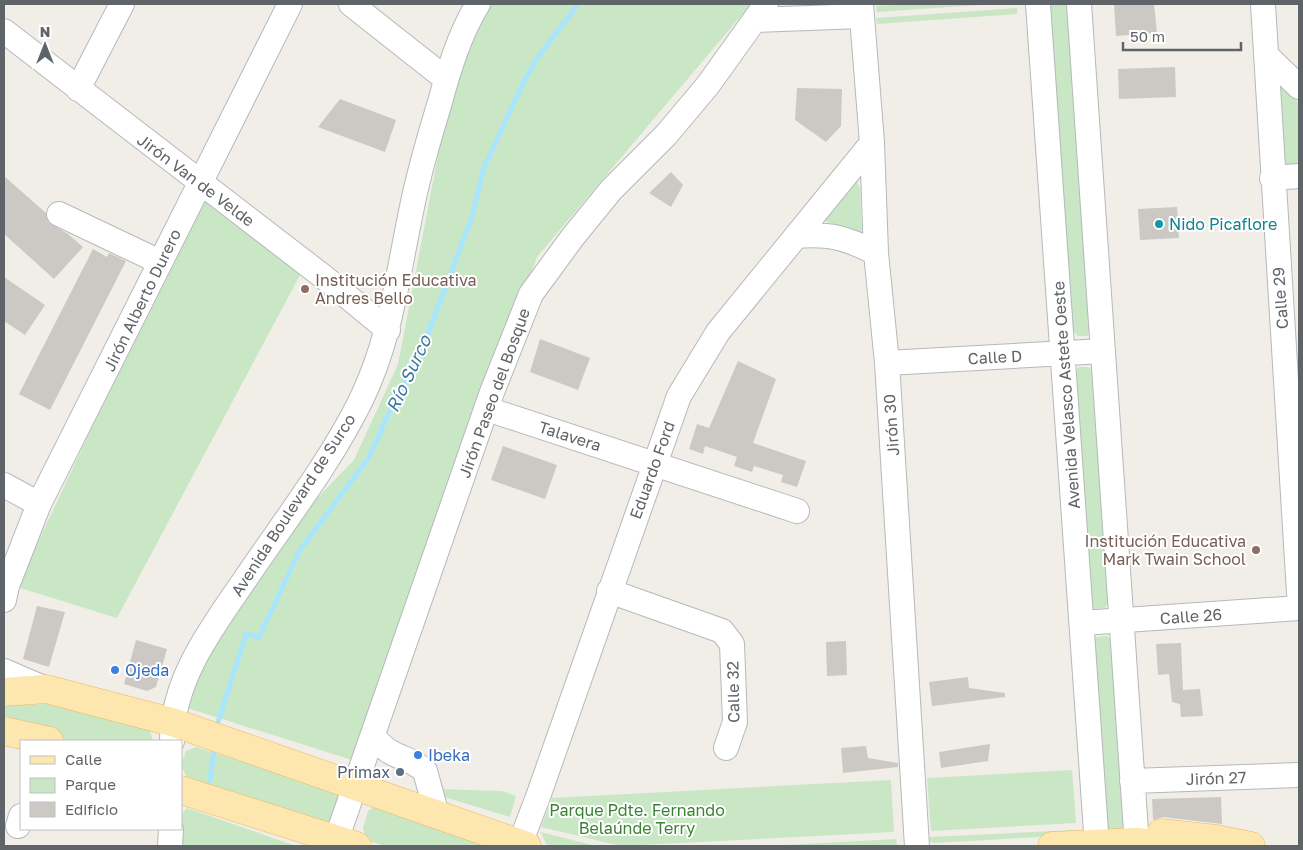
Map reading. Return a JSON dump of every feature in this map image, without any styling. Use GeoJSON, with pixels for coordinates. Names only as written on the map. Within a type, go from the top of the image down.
{"type":"FeatureCollection","features":[{"type":"Feature","properties":{"kind":"main road"},"geometry":{"type":"LineString","coordinates":[[4,692],[46,689],[172,732],[355,786],[523,845]]}},
{"type":"Feature","properties":{"kind":"main road"},"geometry":{"type":"LineString","coordinates":[[4,731],[42,740]]}},
{"type":"Feature","properties":{"kind":"main road"},"geometry":{"type":"LineString","coordinates":[[182,790],[342,844]]}},
{"type":"Feature","properties":{"kind":"main road"},"geometry":{"type":"LineString","coordinates":[[1052,846],[1097,845],[1136,840],[1216,839],[1251,846]]}},
{"type":"Feature","properties":{"kind":"main road"},"geometry":{"type":"LineString","coordinates":[[1136,840],[1181,846]]}},
{"type":"Feature","properties":{"kind":"street"},"geometry":{"type":"LineString","coordinates":[[78,89],[122,4]]}},
{"type":"Feature","properties":{"kind":"street","name":"Jirón Alberto Durero"},"geometry":{"type":"LineString","coordinates":[[4,600],[7,586],[39,504],[290,4]]}},
{"type":"Feature","properties":{"kind":"street"},"geometry":{"type":"LineString","coordinates":[[351,4],[446,79]]}},
{"type":"Feature","properties":{"kind":"street","name":"Avenida Boulevard de Surco"},"geometry":{"type":"LineString","coordinates":[[172,732],[178,697],[204,639],[338,441],[361,400],[388,330],[411,210],[446,79],[471,15],[478,4]]}},
{"type":"Feature","properties":{"kind":"street","name":"Avenida Velasco Astete Oeste"},"geometry":{"type":"LineString","coordinates":[[1038,4],[1097,845]]}},
{"type":"Feature","properties":{"kind":"street"},"geometry":{"type":"LineString","coordinates":[[1079,4],[1136,840]]}},
{"type":"Feature","properties":{"kind":"street","name":"Calle 29"},"geometry":{"type":"LineString","coordinates":[[1263,4],[1272,178],[1299,593]]}},
{"type":"Feature","properties":{"kind":"street"},"geometry":{"type":"LineString","coordinates":[[761,12],[862,10]]}},
{"type":"Feature","properties":{"kind":"street","name":"Jirón 30"},"geometry":{"type":"LineString","coordinates":[[862,10],[872,143],[876,252],[887,363],[917,846]]}},
{"type":"Feature","properties":{"kind":"street","name":"Jirón Paseo del Bosque"},"geometry":{"type":"LineString","coordinates":[[342,844],[355,786],[487,409],[531,294],[572,238],[612,190],[666,136],[708,85],[761,12]]}},
{"type":"Feature","properties":{"kind":"street","name":"Jirón Van de Velde"},"geometry":{"type":"LineString","coordinates":[[4,31],[325,278],[388,330]]}},
{"type":"Feature","properties":{"kind":"street"},"geometry":{"type":"LineString","coordinates":[[1266,55],[1299,88]]}},
{"type":"Feature","properties":{"kind":"street","name":"Eduardo Ford"},"geometry":{"type":"LineString","coordinates":[[523,845],[653,464],[679,396],[718,332],[872,143]]}},
{"type":"Feature","properties":{"kind":"street"},"geometry":{"type":"LineString","coordinates":[[1272,178],[1299,176]]}},
{"type":"Feature","properties":{"kind":"street"},"geometry":{"type":"LineString","coordinates":[[59,214],[160,262]]}},
{"type":"Feature","properties":{"kind":"street"},"geometry":{"type":"LineString","coordinates":[[796,236],[821,234],[851,241],[876,252]]}},
{"type":"Feature","properties":{"kind":"street","name":"Calle D"},"geometry":{"type":"LineString","coordinates":[[887,363],[1102,351]]}},
{"type":"Feature","properties":{"kind":"street","name":"Talavera"},"geometry":{"type":"LineString","coordinates":[[487,409],[797,511]]}},
{"type":"Feature","properties":{"kind":"street"},"geometry":{"type":"LineString","coordinates":[[4,485],[39,504]]}},
{"type":"Feature","properties":{"kind":"street","name":"Calle 32"},"geometry":{"type":"LineString","coordinates":[[609,591],[722,631],[727,636],[732,644],[735,722],[726,748]]}},
{"type":"Feature","properties":{"kind":"street","name":"Calle 26"},"geometry":{"type":"LineString","coordinates":[[1082,623],[1299,608]]}},
{"type":"Feature","properties":{"kind":"street"},"geometry":{"type":"LineString","coordinates":[[4,672],[46,689]]}},
{"type":"Feature","properties":{"kind":"street"},"geometry":{"type":"LineString","coordinates":[[373,736],[382,748],[390,754],[425,771],[437,815]]}},
{"type":"Feature","properties":{"kind":"street","name":"Jirón 27"},"geometry":{"type":"LineString","coordinates":[[1132,781],[1299,776]]}},
{"type":"Feature","properties":{"kind":"street"},"geometry":{"type":"LineString","coordinates":[[170,846],[171,830]]}},
{"type":"Feature","properties":{"kind":"green space"},"geometry":{"type":"Polygon","coordinates":[[[491,4],[751,4],[537,257],[387,673],[352,760],[187,708],[209,648],[292,524],[354,460],[398,364],[446,114],[471,44],[491,4]]]}},
{"type":"Feature","properties":{"kind":"green space"},"geometry":{"type":"Polygon","coordinates":[[[996,4],[877,12],[876,6],[996,4]]]}},
{"type":"Feature","properties":{"kind":"green space"},"geometry":{"type":"Polygon","coordinates":[[[1047,4],[1069,4],[1092,328],[1087,336],[1078,336],[1070,329],[1047,4]]]}},
{"type":"Feature","properties":{"kind":"green space"},"geometry":{"type":"Polygon","coordinates":[[[1017,8],[1017,14],[877,24],[876,18],[1017,8]]]}},
{"type":"Feature","properties":{"kind":"green space"},"geometry":{"type":"Polygon","coordinates":[[[1278,84],[1299,103],[1299,169],[1286,166],[1281,160],[1278,84]]]}},
{"type":"Feature","properties":{"kind":"green space"},"geometry":{"type":"Polygon","coordinates":[[[855,179],[860,188],[862,235],[825,221],[847,184],[855,179]]]}},
{"type":"Feature","properties":{"kind":"green space"},"geometry":{"type":"Polygon","coordinates":[[[203,190],[300,275],[117,618],[17,587],[203,190]]]}},
{"type":"Feature","properties":{"kind":"green space"},"geometry":{"type":"Polygon","coordinates":[[[1079,367],[1088,367],[1097,373],[1111,599],[1105,608],[1094,609],[1088,602],[1073,375],[1079,367]]]}},
{"type":"Feature","properties":{"kind":"green space"},"geometry":{"type":"Polygon","coordinates":[[[1107,636],[1115,644],[1128,829],[1107,834],[1090,645],[1096,637],[1107,636]]]}},
{"type":"Feature","properties":{"kind":"green space"},"geometry":{"type":"Polygon","coordinates":[[[51,704],[148,725],[153,740],[60,740],[4,722],[4,705],[51,704]]]}},
{"type":"Feature","properties":{"kind":"green space"},"geometry":{"type":"Polygon","coordinates":[[[196,747],[337,792],[340,802],[333,822],[326,826],[189,783],[182,767],[186,751],[196,747]]]}},
{"type":"Feature","properties":{"kind":"green space"},"geometry":{"type":"Polygon","coordinates":[[[1072,770],[1076,823],[931,831],[927,778],[1072,770]]]}},
{"type":"Feature","properties":{"kind":"green space","name":"Parque Pdte. Fernando Belaúnde Terry"},"geometry":{"type":"Polygon","coordinates":[[[891,780],[894,832],[621,846],[541,827],[552,798],[891,780]]]}},
{"type":"Feature","properties":{"kind":"green space"},"geometry":{"type":"Polygon","coordinates":[[[436,789],[502,791],[516,796],[510,817],[441,796],[436,789]]]}},
{"type":"Feature","properties":{"kind":"green space"},"geometry":{"type":"Polygon","coordinates":[[[378,805],[498,846],[385,846],[366,840],[363,828],[368,811],[378,805]]]}},
{"type":"Feature","properties":{"kind":"green space"},"geometry":{"type":"Polygon","coordinates":[[[187,808],[296,846],[181,846],[182,814],[187,808]]]}},
{"type":"Feature","properties":{"kind":"green space"},"geometry":{"type":"Polygon","coordinates":[[[1074,830],[1074,835],[934,843],[929,841],[929,837],[1074,830]]]}},
{"type":"Feature","properties":{"kind":"green space"},"geometry":{"type":"Polygon","coordinates":[[[541,832],[596,846],[554,846],[546,844],[541,832]]]}},
{"type":"Feature","properties":{"kind":"green space"},"geometry":{"type":"Polygon","coordinates":[[[896,839],[897,846],[766,846],[896,839]]]}},
{"type":"Feature","properties":{"kind":"building"},"geometry":{"type":"Polygon","coordinates":[[[1114,4],[1154,4],[1157,33],[1116,36],[1114,4]]]}},
{"type":"Feature","properties":{"kind":"building"},"geometry":{"type":"Polygon","coordinates":[[[1175,67],[1176,97],[1119,99],[1118,69],[1175,67]]]}},
{"type":"Feature","properties":{"kind":"building"},"geometry":{"type":"Polygon","coordinates":[[[797,88],[842,89],[841,126],[826,142],[795,120],[797,88]]]}},
{"type":"Feature","properties":{"kind":"building"},"geometry":{"type":"Polygon","coordinates":[[[340,99],[396,120],[385,152],[318,127],[340,99]]]}},
{"type":"Feature","properties":{"kind":"building"},"geometry":{"type":"Polygon","coordinates":[[[671,172],[683,185],[671,207],[649,193],[671,172]]]}},
{"type":"Feature","properties":{"kind":"building"},"geometry":{"type":"Polygon","coordinates":[[[4,176],[46,213],[48,222],[68,234],[83,247],[54,279],[4,234],[4,176]]]}},
{"type":"Feature","properties":{"kind":"building","name":"Nido Picaflore"},"geometry":{"type":"Polygon","coordinates":[[[1177,207],[1179,238],[1140,240],[1138,209],[1177,207]]]}},
{"type":"Feature","properties":{"kind":"building"},"geometry":{"type":"Polygon","coordinates":[[[93,249],[107,257],[109,253],[126,261],[50,410],[19,394],[93,249]]]}},
{"type":"Feature","properties":{"kind":"building"},"geometry":{"type":"Polygon","coordinates":[[[4,277],[45,305],[25,335],[4,321],[4,277]]]}},
{"type":"Feature","properties":{"kind":"building"},"geometry":{"type":"Polygon","coordinates":[[[540,339],[590,358],[578,390],[530,372],[540,339]]]}},
{"type":"Feature","properties":{"kind":"building"},"geometry":{"type":"Polygon","coordinates":[[[738,361],[776,379],[753,443],[806,461],[797,487],[781,482],[783,475],[754,466],[752,472],[734,466],[737,457],[705,446],[703,454],[689,449],[697,424],[709,428],[738,361]]]}},
{"type":"Feature","properties":{"kind":"building"},"geometry":{"type":"Polygon","coordinates":[[[503,446],[557,465],[545,499],[491,480],[503,446]]]}},
{"type":"Feature","properties":{"kind":"building"},"geometry":{"type":"Polygon","coordinates":[[[37,606],[65,612],[49,667],[23,659],[37,606]]]}},
{"type":"Feature","properties":{"kind":"building"},"geometry":{"type":"Polygon","coordinates":[[[136,640],[167,649],[156,687],[147,691],[124,684],[136,640]]]}},
{"type":"Feature","properties":{"kind":"building"},"geometry":{"type":"Polygon","coordinates":[[[846,641],[847,675],[827,676],[826,642],[846,641]]]}},
{"type":"Feature","properties":{"kind":"building"},"geometry":{"type":"Polygon","coordinates":[[[1181,643],[1183,690],[1200,689],[1203,716],[1181,717],[1180,704],[1172,702],[1169,674],[1158,675],[1156,644],[1181,643]]]}},
{"type":"Feature","properties":{"kind":"building"},"geometry":{"type":"Polygon","coordinates":[[[968,677],[969,688],[1005,693],[1005,697],[932,706],[929,682],[968,677]]]}},
{"type":"Feature","properties":{"kind":"building"},"geometry":{"type":"Polygon","coordinates":[[[990,744],[988,761],[941,768],[939,752],[990,744]]]}},
{"type":"Feature","properties":{"kind":"building"},"geometry":{"type":"Polygon","coordinates":[[[866,746],[868,758],[898,763],[898,767],[843,773],[841,748],[866,746]]]}},
{"type":"Feature","properties":{"kind":"building"},"geometry":{"type":"Polygon","coordinates":[[[1221,797],[1222,824],[1163,817],[1153,820],[1152,799],[1221,797]]]}},
{"type":"Feature","properties":{"kind":"waterway","name":"Río Surco"},"geometry":{"type":"LineString","coordinates":[[218,722],[246,634],[259,637],[300,550],[367,460],[385,421],[419,357],[473,214],[483,170],[524,81],[538,57],[578,4]]}},
{"type":"Feature","properties":{"kind":"waterway","name":"Río Surco"},"geometry":{"type":"LineString","coordinates":[[210,780],[214,751]]}},
{"type":"Feature","properties":{"kind":"place","name":"Nido Picaflore"},"geometry":{"type":"Point","coordinates":[1159,224]}},
{"type":"Feature","properties":{"kind":"place","name":"Institución Educativa Andres Bello"},"geometry":{"type":"Point","coordinates":[305,289]}},
{"type":"Feature","properties":{"kind":"place","name":"Institución Educativa Mark Twain School"},"geometry":{"type":"Point","coordinates":[1256,550]}},
{"type":"Feature","properties":{"kind":"place","name":"Ojeda"},"geometry":{"type":"Point","coordinates":[115,670]}},
{"type":"Feature","properties":{"kind":"place","name":"Ibeka"},"geometry":{"type":"Point","coordinates":[418,755]}},
{"type":"Feature","properties":{"kind":"place","name":"Primax"},"geometry":{"type":"Point","coordinates":[400,772]}}]}
